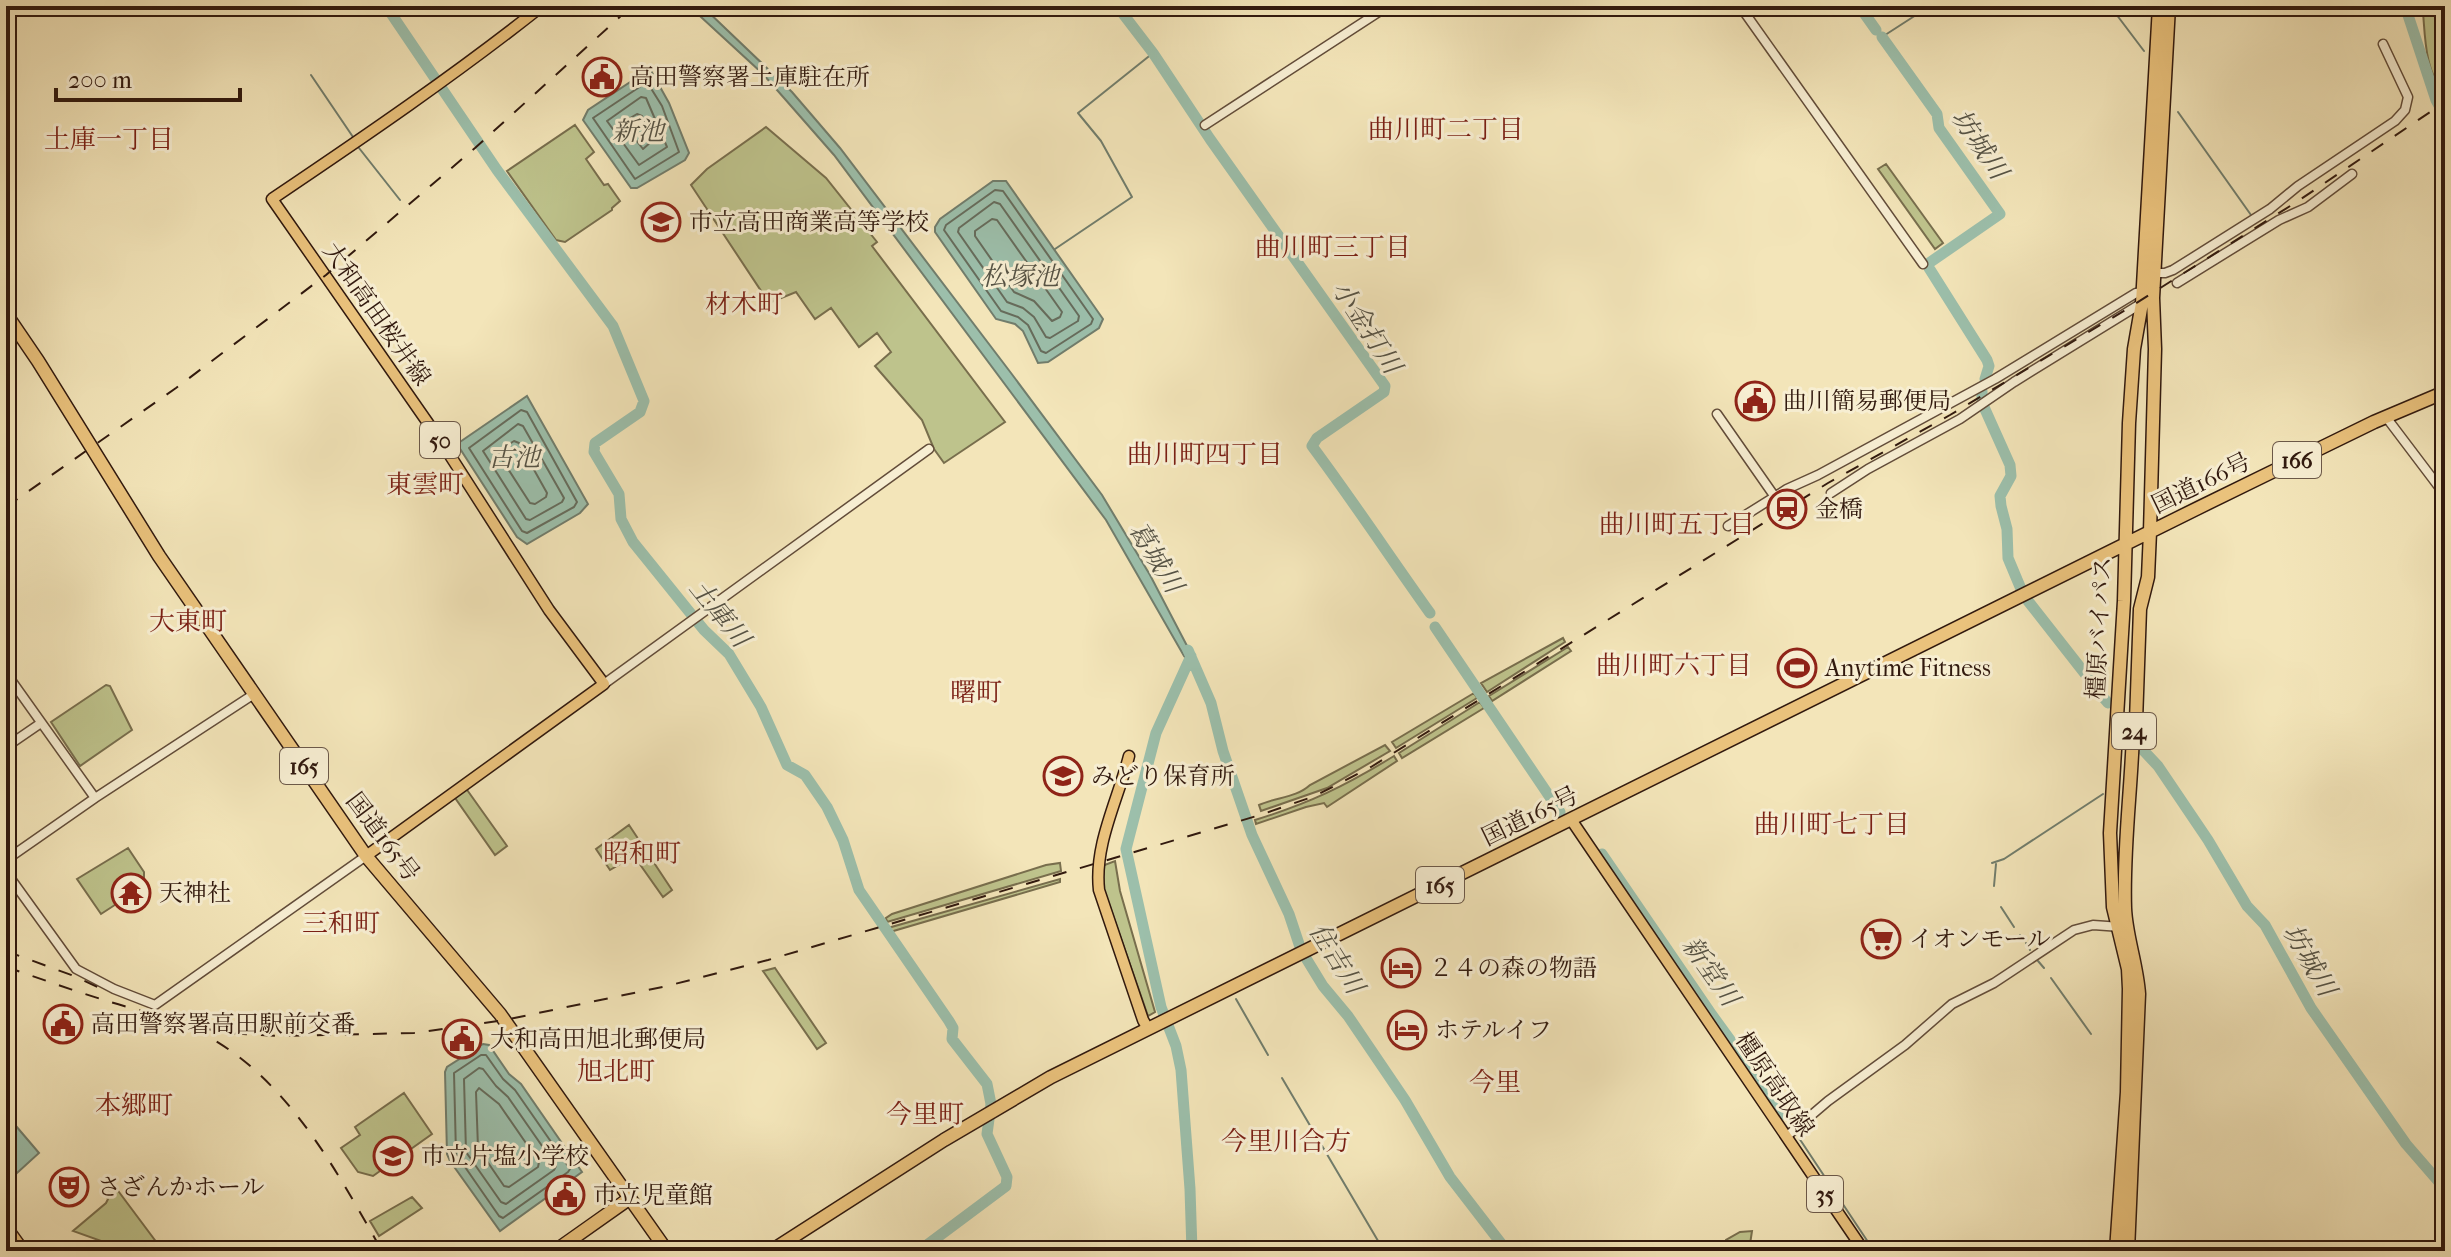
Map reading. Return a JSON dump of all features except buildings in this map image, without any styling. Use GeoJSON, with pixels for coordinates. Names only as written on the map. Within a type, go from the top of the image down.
{"type":"FeatureCollection","features":[{"type":"Feature","properties":{"kind":"highway","name":"橿原バイパス"},"geometry":{"type":"LineString","coordinates":[[2128,1251],[2139,994],[2137,969],[2113,907],[2110,833],[2131,393],[2134,349],[2144,298],[2159,6]]}},
{"type":"Feature","properties":{"kind":"highway","name":"橿原バイパス"},"geometry":{"type":"LineString","coordinates":[[2116,1251],[2127,1092],[2129,989],[2122,928],[2140,609],[2148,577],[2150,532],[2155,349],[2144,298],[2155,273],[2169,6]]}},
{"type":"Feature","properties":{"kind":"highway","name":"国道165号"},"geometry":{"type":"LineString","coordinates":[[6,314],[159,556],[366,856],[500,1014],[667,1251]]}},
{"type":"Feature","properties":{"kind":"highway","name":"国道166号"},"geometry":{"type":"LineString","coordinates":[[2150,532],[2386,417],[2445,392]]}},
{"type":"Feature","properties":{"kind":"highway","name":"国道165号"},"geometry":{"type":"LineString","coordinates":[[771,1251],[989,1112],[1051,1077],[2150,532]]}},
{"type":"Feature","properties":{"kind":"highway"},"geometry":{"type":"LineString","coordinates":[[2080,568],[2111,561],[2118,563],[2124,571]]}},
{"type":"Feature","properties":{"kind":"highway"},"geometry":{"type":"LineString","coordinates":[[2120,649],[2139,648]]}},
{"type":"Feature","properties":{"kind":"highway"},"geometry":{"type":"LineString","coordinates":[[555,1251],[630,1198]]}},
{"type":"Feature","properties":{"kind":"main road","name":"大和高田桜井線"},"geometry":{"type":"LineString","coordinates":[[542,6],[439,85],[272,199],[444,446],[542,598],[604,684]]}},
{"type":"Feature","properties":{"kind":"main road"},"geometry":{"type":"LineString","coordinates":[[366,856],[604,684]]}},
{"type":"Feature","properties":{"kind":"main road"},"geometry":{"type":"LineString","coordinates":[[1129,756],[1098,855],[1099,890],[1143,1020],[1152,1027]]}},
{"type":"Feature","properties":{"kind":"main road","name":"橿原高取線"},"geometry":{"type":"LineString","coordinates":[[1572,821],[1864,1251]]}},
{"type":"Feature","properties":{"kind":"main road"},"geometry":{"type":"LineString","coordinates":[[6,1226],[24,1251]]}},
{"type":"Feature","properties":{"kind":"street"},"geometry":{"type":"LineString","coordinates":[[1205,125],[1388,6]]}},
{"type":"Feature","properties":{"kind":"street"},"geometry":{"type":"LineString","coordinates":[[1740,6],[1923,264]]}},
{"type":"Feature","properties":{"kind":"street"},"geometry":{"type":"LineString","coordinates":[[2155,273],[2173,270],[2270,209],[2298,186],[2401,116],[2407,103],[2407,92],[2383,44]]}},
{"type":"Feature","properties":{"kind":"street"},"geometry":{"type":"LineString","coordinates":[[2177,283],[2279,220],[2308,207],[2352,174]]}},
{"type":"Feature","properties":{"kind":"street"},"geometry":{"type":"LineString","coordinates":[[1728,526],[1950,401],[2144,298]]}},
{"type":"Feature","properties":{"kind":"street"},"geometry":{"type":"LineString","coordinates":[[1831,493],[1868,469],[1960,419],[2144,298]]}},
{"type":"Feature","properties":{"kind":"street"},"geometry":{"type":"LineString","coordinates":[[1950,401],[1960,419]]}},
{"type":"Feature","properties":{"kind":"street"},"geometry":{"type":"LineString","coordinates":[[1717,414],[1775,497]]}},
{"type":"Feature","properties":{"kind":"street"},"geometry":{"type":"LineString","coordinates":[[2386,417],[2445,495]]}},
{"type":"Feature","properties":{"kind":"street"},"geometry":{"type":"LineString","coordinates":[[604,684],[929,449]]}},
{"type":"Feature","properties":{"kind":"street"},"geometry":{"type":"LineString","coordinates":[[6,673],[95,798]]}},
{"type":"Feature","properties":{"kind":"street"},"geometry":{"type":"LineString","coordinates":[[6,860],[254,694]]}},
{"type":"Feature","properties":{"kind":"street"},"geometry":{"type":"LineString","coordinates":[[6,747],[41,723]]}},
{"type":"Feature","properties":{"kind":"street"},"geometry":{"type":"LineString","coordinates":[[6,872],[69,962],[114,989],[155,1005],[366,856]]}},
{"type":"Feature","properties":{"kind":"street"},"geometry":{"type":"LineString","coordinates":[[1787,1136],[1828,1101],[1905,1045],[1952,1004],[2004,977],[2074,930],[2093,925],[2122,928]]}},
{"type":"Feature","properties":{"kind":"green space"},"geometry":{"type":"Polygon","coordinates":[[[2445,8],[2445,91],[2433,76],[2423,12],[2445,8]]]}},
{"type":"Feature","properties":{"kind":"green space"},"geometry":{"type":"Polygon","coordinates":[[[575,125],[594,152],[586,159],[620,201],[612,210],[565,242],[556,240],[507,171],[575,125]]]}},
{"type":"Feature","properties":{"kind":"green space"},"geometry":{"type":"Polygon","coordinates":[[[766,127],[826,178],[877,242],[872,246],[1005,422],[944,463],[934,449],[922,420],[875,366],[891,352],[877,333],[859,347],[831,308],[815,319],[796,292],[769,303],[691,185],[707,169],[766,127]]]}},
{"type":"Feature","properties":{"kind":"green space"},"geometry":{"type":"Polygon","coordinates":[[[1886,164],[1943,243],[1935,249],[1878,169],[1886,164]]]}},
{"type":"Feature","properties":{"kind":"green space"},"geometry":{"type":"Polygon","coordinates":[[[1563,638],[1565,642],[1487,692],[1481,683],[1563,638]]]}},
{"type":"Feature","properties":{"kind":"green space"},"geometry":{"type":"Polygon","coordinates":[[[1568,647],[1571,651],[1492,701],[1489,696],[1568,647]]]}},
{"type":"Feature","properties":{"kind":"green space"},"geometry":{"type":"Polygon","coordinates":[[[106,685],[110,686],[132,730],[80,766],[51,722],[106,685]]]}},
{"type":"Feature","properties":{"kind":"green space"},"geometry":{"type":"Polygon","coordinates":[[[1474,693],[1477,698],[1396,748],[1392,742],[1474,693]]]}},
{"type":"Feature","properties":{"kind":"green space"},"geometry":{"type":"Polygon","coordinates":[[[1480,702],[1484,708],[1402,758],[1399,753],[1480,702]]]}},
{"type":"Feature","properties":{"kind":"green space"},"geometry":{"type":"Polygon","coordinates":[[[1385,745],[1390,751],[1327,788],[1261,811],[1259,805],[1299,792],[1385,745]]]}},
{"type":"Feature","properties":{"kind":"green space"},"geometry":{"type":"Polygon","coordinates":[[[1394,756],[1397,761],[1327,807],[1324,803],[1306,807],[1256,824],[1255,820],[1327,793],[1394,756]]]}},
{"type":"Feature","properties":{"kind":"green space"},"geometry":{"type":"Polygon","coordinates":[[[465,787],[507,846],[495,855],[453,795],[465,787]]]}},
{"type":"Feature","properties":{"kind":"green space"},"geometry":{"type":"Polygon","coordinates":[[[629,825],[672,890],[663,897],[634,856],[610,870],[596,849],[629,825]]]}},
{"type":"Feature","properties":{"kind":"green space"},"geometry":{"type":"Polygon","coordinates":[[[128,848],[144,872],[144,886],[101,914],[77,879],[128,848]]]}},
{"type":"Feature","properties":{"kind":"green space"},"geometry":{"type":"Polygon","coordinates":[[[1115,861],[1120,891],[1155,1012],[1148,1016],[1103,887],[1102,866],[1115,861]]]}},
{"type":"Feature","properties":{"kind":"green space"},"geometry":{"type":"Polygon","coordinates":[[[1060,863],[1061,871],[887,922],[886,918],[892,914],[1060,863]]]}},
{"type":"Feature","properties":{"kind":"green space"},"geometry":{"type":"Polygon","coordinates":[[[1060,879],[1060,882],[890,932],[888,928],[1060,879]]]}},
{"type":"Feature","properties":{"kind":"green space"},"geometry":{"type":"Polygon","coordinates":[[[775,968],[826,1043],[817,1049],[763,971],[775,968]]]}},
{"type":"Feature","properties":{"kind":"green space"},"geometry":{"type":"Polygon","coordinates":[[[404,1093],[432,1134],[373,1176],[358,1172],[341,1148],[360,1135],[355,1127],[404,1093]]]}},
{"type":"Feature","properties":{"kind":"green space"},"geometry":{"type":"Polygon","coordinates":[[[113,1184],[163,1251],[129,1251],[73,1231],[106,1203],[108,1199],[103,1191],[113,1184]]]}},
{"type":"Feature","properties":{"kind":"green space"},"geometry":{"type":"Polygon","coordinates":[[[412,1197],[422,1208],[379,1236],[370,1221],[412,1197]]]}},
{"type":"Feature","properties":{"kind":"green space"},"geometry":{"type":"Polygon","coordinates":[[[1752,1231],[1749,1251],[1724,1251],[1726,1240],[1740,1232],[1752,1231]]]}},
{"type":"Feature","properties":{"kind":"water"},"geometry":{"type":"Polygon","coordinates":[[[689,6],[702,6],[792,92],[840,148],[1102,495],[1150,575],[1196,663],[1191,665],[1184,656],[1106,520],[834,155],[763,74],[689,6]]]}},
{"type":"Feature","properties":{"kind":"water","name":"新池"},"geometry":{"type":"Polygon","coordinates":[[[650,69],[669,103],[689,153],[685,160],[637,188],[631,188],[583,120],[588,110],[650,69]]]}},
{"type":"Feature","properties":{"kind":"water","name":"松塚池"},"geometry":{"type":"Polygon","coordinates":[[[993,181],[1006,181],[1103,319],[1099,328],[1048,362],[1038,363],[1023,331],[1015,324],[996,319],[935,232],[940,219],[993,181]]]}},
{"type":"Feature","properties":{"kind":"water","name":"古池"},"geometry":{"type":"Polygon","coordinates":[[[527,396],[588,504],[580,513],[527,544],[517,537],[457,444],[527,396]]]}},
{"type":"Feature","properties":{"kind":"water"},"geometry":{"type":"Polygon","coordinates":[[[483,1044],[489,1045],[509,1074],[521,1084],[582,1172],[500,1231],[447,1154],[445,1072],[447,1067],[483,1044]]]}},
{"type":"Feature","properties":{"kind":"water"},"geometry":{"type":"Polygon","coordinates":[[[16,1126],[39,1153],[17,1173],[6,1157],[6,1134],[16,1126]]]}},
{"type":"Feature","properties":{"kind":"waterway","name":"土庫川"},"geometry":{"type":"LineString","coordinates":[[386,6],[497,170],[613,326],[644,401],[640,412],[595,443],[594,452],[619,494],[621,519],[633,542],[704,630],[729,654],[761,707],[787,765],[805,775],[827,807],[843,840],[859,890],[949,1021],[953,1028],[952,1039],[987,1084],[991,1104],[987,1134],[1007,1177],[1006,1186],[919,1251]]}},
{"type":"Feature","properties":{"kind":"waterway","name":"小金打川"},"geometry":{"type":"LineString","coordinates":[[1117,6],[1385,386],[1384,392],[1317,438],[1312,446],[1430,613]]}},
{"type":"Feature","properties":{"kind":"waterway","name":"坊城川"},"geometry":{"type":"LineString","coordinates":[[1859,6],[1876,30]]}},
{"type":"Feature","properties":{"kind":"waterway"},"geometry":{"type":"LineString","coordinates":[[1882,37],[1930,6]]}},
{"type":"Feature","properties":{"kind":"waterway"},"geometry":{"type":"LineString","coordinates":[[2110,6],[2144,51]]}},
{"type":"Feature","properties":{"kind":"waterway"},"geometry":{"type":"LineString","coordinates":[[2405,6],[2436,100],[2445,116]]}},
{"type":"Feature","properties":{"kind":"waterway","name":"坊城川"},"geometry":{"type":"LineString","coordinates":[[1882,37],[1937,114],[1939,128],[2000,214],[1929,263],[1929,268],[1987,360],[1989,366],[1985,379]]}},
{"type":"Feature","properties":{"kind":"waterway"},"geometry":{"type":"LineString","coordinates":[[1055,249],[1132,197],[1101,141],[1078,113],[1153,53]]}},
{"type":"Feature","properties":{"kind":"waterway"},"geometry":{"type":"LineString","coordinates":[[311,75],[353,137]]}},
{"type":"Feature","properties":{"kind":"waterway"},"geometry":{"type":"LineString","coordinates":[[2178,112],[2251,215]]}},
{"type":"Feature","properties":{"kind":"waterway"},"geometry":{"type":"LineString","coordinates":[[359,148],[400,200]]}},
{"type":"Feature","properties":{"kind":"waterway","name":"坊城川"},"geometry":{"type":"LineString","coordinates":[[1982,391],[1982,399]]}},
{"type":"Feature","properties":{"kind":"waterway","name":"坊城川"},"geometry":{"type":"LineString","coordinates":[[1984,407],[2010,465],[2011,476],[2000,496],[2007,529],[2008,558],[2021,589]]}},
{"type":"Feature","properties":{"kind":"waterway","name":"坊城川"},"geometry":{"type":"LineString","coordinates":[[2028,601],[2090,680]]}},
{"type":"Feature","properties":{"kind":"waterway","name":"小金打川"},"geometry":{"type":"LineString","coordinates":[[1435,627],[1560,812]]}},
{"type":"Feature","properties":{"kind":"waterway","name":"住吉川"},"geometry":{"type":"LineString","coordinates":[[1188,650],[1211,703],[1223,751],[1252,835],[1289,914],[1301,950],[1323,986],[1348,1016],[1405,1100],[1450,1177],[1507,1251]]}},
{"type":"Feature","properties":{"kind":"waterway","name":"葛城川"},"geometry":{"type":"LineString","coordinates":[[1191,656],[1156,733],[1126,849],[1161,1007],[1176,1046],[1181,1070],[1192,1251]]}},
{"type":"Feature","properties":{"kind":"waterway","name":"坊城川"},"geometry":{"type":"LineString","coordinates":[[2096,689],[2108,703]]}},
{"type":"Feature","properties":{"kind":"waterway","name":"坊城川"},"geometry":{"type":"LineString","coordinates":[[2143,750],[2158,766],[2208,840],[2247,906],[2265,925],[2311,1008],[2406,1144],[2445,1189]]}},
{"type":"Feature","properties":{"kind":"waterway"},"geometry":{"type":"LineString","coordinates":[[1992,863],[2004,859],[2103,794]]}},
{"type":"Feature","properties":{"kind":"waterway","name":"新堂川"},"geometry":{"type":"LineString","coordinates":[[1602,854],[1784,1114]]}},
{"type":"Feature","properties":{"kind":"waterway"},"geometry":{"type":"LineString","coordinates":[[1994,886],[1996,864]]}},
{"type":"Feature","properties":{"kind":"waterway"},"geometry":{"type":"LineString","coordinates":[[2001,907],[2014,927]]}},
{"type":"Feature","properties":{"kind":"waterway"},"geometry":{"type":"LineString","coordinates":[[2020,935],[2023,939]]}},
{"type":"Feature","properties":{"kind":"waterway"},"geometry":{"type":"LineString","coordinates":[[2026,943],[2030,950]]}},
{"type":"Feature","properties":{"kind":"waterway"},"geometry":{"type":"LineString","coordinates":[[2038,961],[2044,968]]}},
{"type":"Feature","properties":{"kind":"waterway"},"geometry":{"type":"LineString","coordinates":[[2051,978],[2091,1034]]}},
{"type":"Feature","properties":{"kind":"waterway"},"geometry":{"type":"LineString","coordinates":[[1236,999],[1268,1055]]}},
{"type":"Feature","properties":{"kind":"waterway"},"geometry":{"type":"LineString","coordinates":[[1282,1078],[1384,1251]]}},
{"type":"Feature","properties":{"kind":"waterway","name":"新堂川"},"geometry":{"type":"LineString","coordinates":[[1799,1138],[1874,1251]]}},
{"type":"Feature","properties":{"kind":"railway"},"geometry":{"type":"LineString","coordinates":[[6,507],[176,388],[326,275],[475,148],[632,6]]}},
{"type":"Feature","properties":{"kind":"railway"},"geometry":{"type":"LineString","coordinates":[[178,1023],[227,1033],[279,1036],[414,1033],[505,1020],[667,986],[768,960],[1260,815],[1315,796],[1371,767],[1828,483],[1950,415],[2127,309],[2298,201],[2445,102]]}},
{"type":"Feature","properties":{"kind":"railway"},"geometry":{"type":"LineString","coordinates":[[6,951],[106,991]]}},
{"type":"Feature","properties":{"kind":"railway"},"geometry":{"type":"LineString","coordinates":[[6,967],[180,1023],[215,1041],[247,1063],[300,1119],[382,1251]]}},
{"type":"Feature","properties":{"kind":"place","name":"高田警察署土庫駐在所"},"geometry":{"type":"Point","coordinates":[602,77]}},
{"type":"Feature","properties":{"kind":"place","name":"市立高田商業高等学校"},"geometry":{"type":"Point","coordinates":[661,222]}},
{"type":"Feature","properties":{"kind":"place","name":"曲川簡易郵便局"},"geometry":{"type":"Point","coordinates":[1755,401]}},
{"type":"Feature","properties":{"kind":"place","name":"金橋"},"geometry":{"type":"Point","coordinates":[1787,509]}},
{"type":"Feature","properties":{"kind":"place","name":"Anytime Fitness"},"geometry":{"type":"Point","coordinates":[1797,668]}},
{"type":"Feature","properties":{"kind":"place","name":"みどり保育所"},"geometry":{"type":"Point","coordinates":[1063,776]}},
{"type":"Feature","properties":{"kind":"place","name":"天神社"},"geometry":{"type":"Point","coordinates":[131,893]}},
{"type":"Feature","properties":{"kind":"place","name":"イオンモール"},"geometry":{"type":"Point","coordinates":[1881,939]}},
{"type":"Feature","properties":{"kind":"place","name":"２４の森の物語"},"geometry":{"type":"Point","coordinates":[1401,968]}},
{"type":"Feature","properties":{"kind":"place","name":"高田警察署高田駅前交番"},"geometry":{"type":"Point","coordinates":[63,1024]}},
{"type":"Feature","properties":{"kind":"place","name":"ホテルイフ"},"geometry":{"type":"Point","coordinates":[1407,1030]}},
{"type":"Feature","properties":{"kind":"place","name":"大和高田旭北郵便局"},"geometry":{"type":"Point","coordinates":[462,1039]}},
{"type":"Feature","properties":{"kind":"place","name":"市立片塩小学校"},"geometry":{"type":"Point","coordinates":[393,1156]}},
{"type":"Feature","properties":{"kind":"place","name":"さざんかホール"},"geometry":{"type":"Point","coordinates":[69,1187]}},
{"type":"Feature","properties":{"kind":"place","name":"市立児童館"},"geometry":{"type":"Point","coordinates":[565,1195]}},
{"type":"Feature","properties":{"kind":"district","name":"曲川町二丁目"},"geometry":{"type":"Point","coordinates":[1446,129]}},
{"type":"Feature","properties":{"kind":"district","name":"土庫一丁目"},"geometry":{"type":"Point","coordinates":[109,139]}},
{"type":"Feature","properties":{"kind":"district","name":"曲川町三丁目"},"geometry":{"type":"Point","coordinates":[1333,247]}},
{"type":"Feature","properties":{"kind":"district","name":"材木町"},"geometry":{"type":"Point","coordinates":[744,304]}},
{"type":"Feature","properties":{"kind":"district","name":"曲川町四丁目"},"geometry":{"type":"Point","coordinates":[1205,454]}},
{"type":"Feature","properties":{"kind":"district","name":"東雲町"},"geometry":{"type":"Point","coordinates":[425,484]}},
{"type":"Feature","properties":{"kind":"district","name":"曲川町五丁目"},"geometry":{"type":"Point","coordinates":[1677,524]}},
{"type":"Feature","properties":{"kind":"district","name":"大東町"},"geometry":{"type":"Point","coordinates":[188,621]}},
{"type":"Feature","properties":{"kind":"district","name":"曲川町六丁目"},"geometry":{"type":"Point","coordinates":[1674,665]}},
{"type":"Feature","properties":{"kind":"district","name":"曙町"},"geometry":{"type":"Point","coordinates":[976,692]}},
{"type":"Feature","properties":{"kind":"district","name":"曲川町七丁目"},"geometry":{"type":"Point","coordinates":[1832,824]}},
{"type":"Feature","properties":{"kind":"district","name":"昭和町"},"geometry":{"type":"Point","coordinates":[642,853]}},
{"type":"Feature","properties":{"kind":"district","name":"三和町"},"geometry":{"type":"Point","coordinates":[341,923]}},
{"type":"Feature","properties":{"kind":"district","name":"旭北町"},"geometry":{"type":"Point","coordinates":[616,1071]}},
{"type":"Feature","properties":{"kind":"district","name":"今里"},"geometry":{"type":"Point","coordinates":[1495,1082]}},
{"type":"Feature","properties":{"kind":"district","name":"本郷町"},"geometry":{"type":"Point","coordinates":[134,1105]}},
{"type":"Feature","properties":{"kind":"district","name":"今里町"},"geometry":{"type":"Point","coordinates":[925,1114]}},
{"type":"Feature","properties":{"kind":"district","name":"今里川合方"},"geometry":{"type":"Point","coordinates":[1286,1141]}}]}
